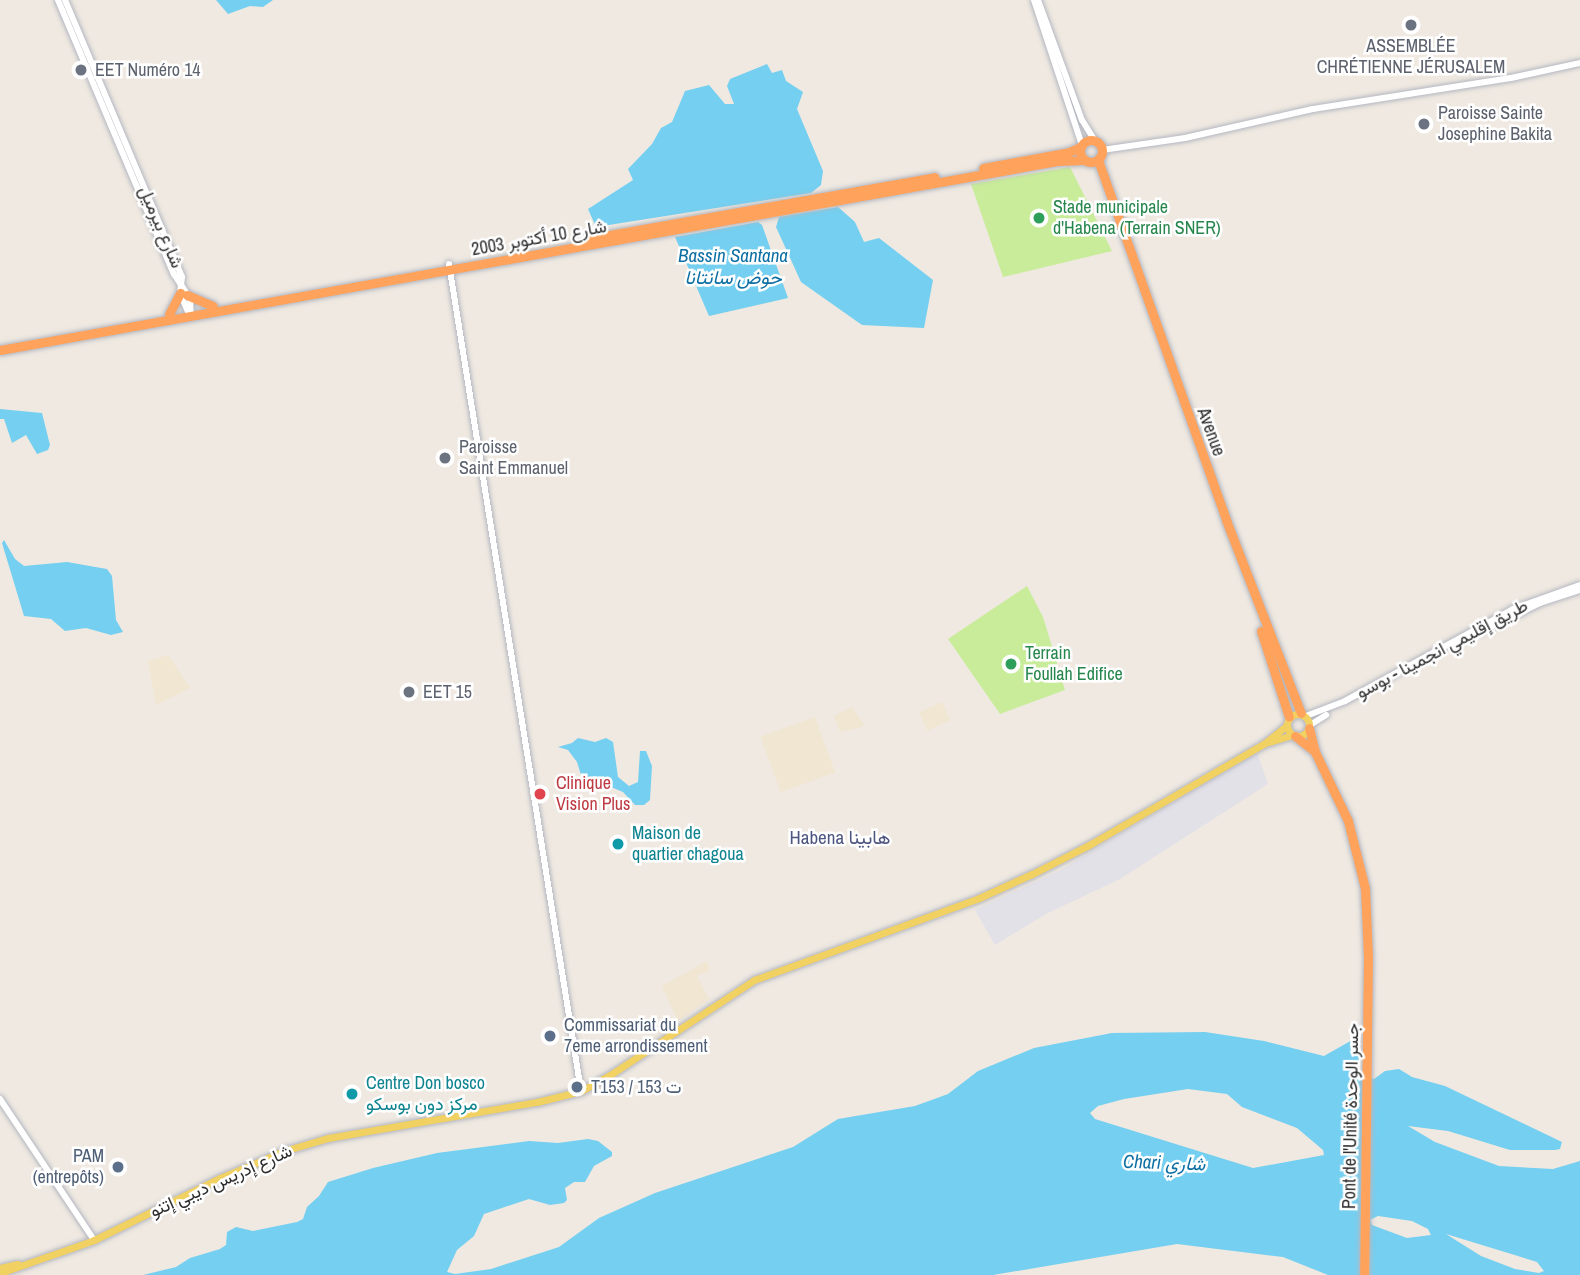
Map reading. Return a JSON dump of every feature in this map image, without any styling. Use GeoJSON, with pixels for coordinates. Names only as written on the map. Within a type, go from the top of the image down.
{"type":"FeatureCollection","features":[{"type":"Feature","properties":{"kind":"highway","name":"شارع 10 أكتوبر 2003"},"geometry":{"type":"LineString","coordinates":[[0,344],[449,267],[1062,153],[1087,141],[1099,146]]}},
{"type":"Feature","properties":{"kind":"highway"},"geometry":{"type":"LineString","coordinates":[[1081,146],[1090,161],[1207,479],[1288,721]]}},
{"type":"Feature","properties":{"kind":"highway"},"geometry":{"type":"LineString","coordinates":[[1090,161],[1099,146]]}},
{"type":"Feature","properties":{"kind":"highway","name":"شارع 10 أكتوبر 2003"},"geometry":{"type":"LineString","coordinates":[[0,350],[190,313],[1031,165],[1090,161]]}},
{"type":"Feature","properties":{"kind":"highway","name":"Avenue"},"geometry":{"type":"LineString","coordinates":[[1090,161],[1230,531],[1303,715]]}},
{"type":"Feature","properties":{"kind":"highway"},"geometry":{"type":"LineString","coordinates":[[169,314],[182,291],[213,306]]}},
{"type":"Feature","properties":{"kind":"highway"},"geometry":{"type":"LineString","coordinates":[[1309,727],[1315,752]]}},
{"type":"Feature","properties":{"kind":"highway"},"geometry":{"type":"LineString","coordinates":[[1294,735],[1315,752]]}},
{"type":"Feature","properties":{"kind":"highway","name":"Pont de l'Unité جسر الوحدة"},"geometry":{"type":"LineString","coordinates":[[1315,752],[1339,798],[1357,851],[1365,888],[1368,958],[1364,1275]]}},
{"type":"Feature","properties":{"kind":"main road"},"geometry":{"type":"LineString","coordinates":[[1303,715],[1309,727],[1302,736],[1294,735],[1265,743],[1288,721],[1303,715]]}},
{"type":"Feature","properties":{"kind":"main road"},"geometry":{"type":"LineString","coordinates":[[1288,721],[1294,735]]}},
{"type":"Feature","properties":{"kind":"main road","name":"شارع إدريس ديبي إتنو"},"geometry":{"type":"LineString","coordinates":[[0,1273],[94,1240],[220,1178],[297,1147],[328,1138],[537,1102],[581,1091],[610,1075],[754,980],[979,898],[1021,879],[1089,845],[1265,743]]}},
{"type":"Feature","properties":{"kind":"main road","name":"شارع إدريس ديبي إتنو"},"geometry":{"type":"LineString","coordinates":[[0,1268],[33,1262]]}},
{"type":"Feature","properties":{"kind":"street","name":"شارع بيرميل"},"geometry":{"type":"LineString","coordinates":[[58,0],[182,291]]}},
{"type":"Feature","properties":{"kind":"street","name":"شارع بيرميل"},"geometry":{"type":"LineString","coordinates":[[65,0],[182,278],[182,291]]}},
{"type":"Feature","properties":{"kind":"street"},"geometry":{"type":"LineString","coordinates":[[1036,0],[1082,120],[1099,146],[1185,138],[1314,108],[1511,78],[1580,63]]}},
{"type":"Feature","properties":{"kind":"street"},"geometry":{"type":"LineString","coordinates":[[1036,0],[1079,128],[1081,146]]}},
{"type":"Feature","properties":{"kind":"street"},"geometry":{"type":"LineString","coordinates":[[449,267],[581,1091]]}},
{"type":"Feature","properties":{"kind":"street"},"geometry":{"type":"LineString","coordinates":[[182,291],[190,313]]}},
{"type":"Feature","properties":{"kind":"street","name":"طريق إقليمي انجمينا - بوسو"},"geometry":{"type":"LineString","coordinates":[[1303,715],[1335,706],[1513,609],[1580,587]]}},
{"type":"Feature","properties":{"kind":"street","name":"طريق إقليمي انجمينا - بوسو"},"geometry":{"type":"LineString","coordinates":[[1309,727],[1516,613],[1580,587]]}},
{"type":"Feature","properties":{"kind":"street"},"geometry":{"type":"LineString","coordinates":[[0,1099],[94,1240]]}},
{"type":"Feature","properties":{"kind":"shaded area"},"geometry":{"type":"Polygon","coordinates":[[[168,655],[190,688],[156,705],[148,661],[168,655]]]}},
{"type":"Feature","properties":{"kind":"shaded area"},"geometry":{"type":"Polygon","coordinates":[[[942,702],[950,720],[927,730],[919,712],[942,702]]]}},
{"type":"Feature","properties":{"kind":"shaded area"},"geometry":{"type":"Polygon","coordinates":[[[852,707],[865,726],[840,732],[834,716],[852,707]]]}},
{"type":"Feature","properties":{"kind":"shaded area"},"geometry":{"type":"Polygon","coordinates":[[[815,717],[835,772],[781,792],[760,737],[815,717]]]}},
{"type":"Feature","properties":{"kind":"shaded area"},"geometry":{"type":"Polygon","coordinates":[[[1257,752],[1268,784],[1120,879],[1046,914],[995,945],[975,910],[1059,871],[1257,752]]]}},
{"type":"Feature","properties":{"kind":"shaded area"},"geometry":{"type":"Polygon","coordinates":[[[707,961],[710,970],[697,976],[709,999],[678,1021],[662,986],[707,961]]]}},
{"type":"Feature","properties":{"kind":"green space","name":"Stade municipale d'Habena (Terrain SNER)"},"geometry":{"type":"Polygon","coordinates":[[[1070,167],[1112,251],[1003,277],[971,184],[1070,167]]]}},
{"type":"Feature","properties":{"kind":"green space","name":"Terrain Foullah Edifice"},"geometry":{"type":"Polygon","coordinates":[[[1027,586],[1043,617],[1065,690],[1000,714],[948,639],[1027,586]]]}},
{"type":"Feature","properties":{"kind":"water"},"geometry":{"type":"Polygon","coordinates":[[[216,0],[273,0],[263,7],[250,6],[228,14],[216,0]]]}},
{"type":"Feature","properties":{"kind":"water"},"geometry":{"type":"Polygon","coordinates":[[[767,64],[772,73],[782,70],[786,81],[803,92],[797,109],[823,171],[821,185],[811,193],[596,227],[588,209],[633,180],[628,169],[652,144],[661,128],[672,122],[685,91],[709,85],[725,104],[734,104],[727,86],[730,79],[767,64]]]}},
{"type":"Feature","properties":{"kind":"water"},"geometry":{"type":"Polygon","coordinates":[[[838,207],[855,222],[864,242],[879,238],[933,280],[924,328],[862,325],[801,282],[776,227],[779,217],[838,207]]]}},
{"type":"Feature","properties":{"kind":"water","name":"Bassin Santana حوض سانتانا"},"geometry":{"type":"Polygon","coordinates":[[[758,222],[762,225],[788,298],[709,316],[675,237],[758,222]]]}},
{"type":"Feature","properties":{"kind":"water"},"geometry":{"type":"Polygon","coordinates":[[[0,409],[42,413],[50,445],[48,450],[37,454],[26,435],[12,443],[4,419],[0,419],[0,409]]]}},
{"type":"Feature","properties":{"kind":"water"},"geometry":{"type":"Polygon","coordinates":[[[4,540],[15,559],[24,566],[67,562],[107,569],[112,576],[116,620],[123,632],[111,635],[86,628],[65,631],[51,619],[24,616],[2,543],[4,540]]]}},
{"type":"Feature","properties":{"kind":"water"},"geometry":{"type":"Polygon","coordinates":[[[578,738],[595,742],[606,738],[613,742],[618,777],[629,786],[638,782],[640,751],[646,751],[652,766],[650,800],[644,805],[635,805],[623,792],[606,785],[586,791],[577,762],[568,750],[558,747],[578,738]]]}},
{"type":"Feature","properties":{"kind":"water","name":"Chari شاري"},"geometry":{"type":"Polygon","coordinates":[[[1205,1032],[1264,1041],[1324,1056],[1354,1039],[1360,1045],[1358,1079],[1374,1079],[1385,1071],[1399,1069],[1412,1077],[1445,1086],[1562,1142],[1560,1149],[1555,1150],[1510,1150],[1448,1131],[1408,1126],[1435,1142],[1499,1166],[1553,1169],[1580,1161],[1580,1275],[1328,1275],[1283,1257],[1177,1244],[993,1275],[143,1275],[176,1267],[190,1258],[220,1249],[226,1245],[227,1232],[236,1227],[253,1231],[297,1222],[303,1219],[307,1207],[319,1196],[328,1182],[373,1168],[437,1153],[529,1141],[558,1143],[588,1139],[598,1141],[612,1152],[612,1156],[594,1166],[585,1182],[574,1182],[565,1188],[567,1200],[564,1203],[550,1205],[529,1199],[484,1214],[474,1236],[457,1250],[447,1272],[455,1274],[491,1269],[559,1247],[599,1218],[655,1193],[793,1147],[838,1119],[915,1106],[948,1094],[978,1071],[1034,1048],[1112,1033],[1205,1032]],[[1188,1089],[1124,1099],[1098,1106],[1090,1113],[1095,1119],[1253,1168],[1324,1155],[1323,1150],[1297,1128],[1242,1107],[1227,1094],[1188,1089]],[[1378,1216],[1370,1220],[1372,1225],[1407,1238],[1431,1235],[1428,1229],[1412,1221],[1378,1216]],[[1446,1234],[1481,1256],[1515,1269],[1539,1273],[1544,1271],[1537,1262],[1446,1234]]]}},
{"type":"Feature","properties":{"kind":"waterway"},"geometry":{"type":"LineString","coordinates":[[62,0],[69,18]]}},
{"type":"Feature","properties":{"kind":"waterway"},"geometry":{"type":"LineString","coordinates":[[77,36],[92,73]]}},
{"type":"Feature","properties":{"kind":"waterway"},"geometry":{"type":"LineString","coordinates":[[95,78],[121,141]]}},
{"type":"Feature","properties":{"kind":"place","name":"ASSEMBLÉE CHRÉTIENNE JÉRUSALEM"},"geometry":{"type":"Point","coordinates":[1411,25]}},
{"type":"Feature","properties":{"kind":"place","name":"EET Numéro 14"},"geometry":{"type":"Point","coordinates":[81,70]}},
{"type":"Feature","properties":{"kind":"place","name":"Paroisse Sainte Josephine Bakita"},"geometry":{"type":"Point","coordinates":[1424,124]}},
{"type":"Feature","properties":{"kind":"place","name":"Stade municipale d'Habena (Terrain SNER)"},"geometry":{"type":"Point","coordinates":[1039,218]}},
{"type":"Feature","properties":{"kind":"place","name":"Paroisse Saint Emmanuel"},"geometry":{"type":"Point","coordinates":[445,458]}},
{"type":"Feature","properties":{"kind":"place","name":"Terrain Foullah Edifice"},"geometry":{"type":"Point","coordinates":[1011,664]}},
{"type":"Feature","properties":{"kind":"place","name":"EET 15"},"geometry":{"type":"Point","coordinates":[409,692]}},
{"type":"Feature","properties":{"kind":"place","name":"Clinique Vision Plus"},"geometry":{"type":"Point","coordinates":[540,794]}},
{"type":"Feature","properties":{"kind":"place","name":"Maison de quartier chagoua"},"geometry":{"type":"Point","coordinates":[618,844]}},
{"type":"Feature","properties":{"kind":"place","name":"Commissariat du 7eme arrondissement"},"geometry":{"type":"Point","coordinates":[550,1036]}},
{"type":"Feature","properties":{"kind":"place","name":"T153 / ت 153"},"geometry":{"type":"Point","coordinates":[577,1087]}},
{"type":"Feature","properties":{"kind":"place","name":"Centre Don bosco مركز دون بوسكو"},"geometry":{"type":"Point","coordinates":[352,1094]}},
{"type":"Feature","properties":{"kind":"place","name":"PAM (entrepôts)"},"geometry":{"type":"Point","coordinates":[118,1167]}},
{"type":"Feature","properties":{"kind":"district","name":"Habena هابينا"},"geometry":{"type":"Point","coordinates":[840,838]}}]}
